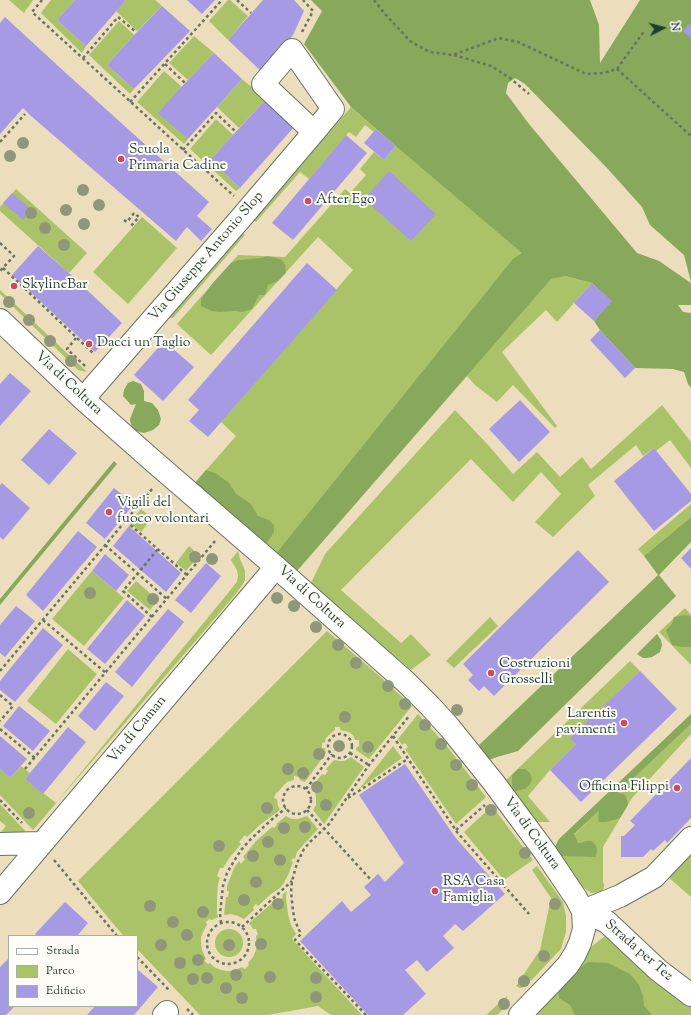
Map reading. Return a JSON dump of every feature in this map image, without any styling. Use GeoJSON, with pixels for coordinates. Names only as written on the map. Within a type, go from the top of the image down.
{"type":"FeatureCollection","features":[{"type":"Feature","properties":{"kind":"street"},"geometry":{"type":"LineString","coordinates":[[292,50],[263,84],[314,132]]}},
{"type":"Feature","properties":{"kind":"street","name":"Via Giuseppe Antonio Slop"},"geometry":{"type":"LineString","coordinates":[[83,399],[333,109],[292,50]]}},
{"type":"Feature","properties":{"kind":"street","name":"Via di Coltura"},"geometry":{"type":"LineString","coordinates":[[0,320],[83,399],[406,682],[440,717],[494,783],[543,849],[583,911],[584,929],[576,954],[568,965],[520,1015]]}},
{"type":"Feature","properties":{"kind":"street","name":"Via di Caman"},"geometry":{"type":"LineString","coordinates":[[0,893],[48,852],[276,567]]}},
{"type":"Feature","properties":{"kind":"street"},"geometry":{"type":"LineString","coordinates":[[583,911],[620,896],[654,877],[691,838]]}},
{"type":"Feature","properties":{"kind":"street"},"geometry":{"type":"LineString","coordinates":[[0,844],[48,852]]}},
{"type":"Feature","properties":{"kind":"street","name":"Strada per Tez"},"geometry":{"type":"LineString","coordinates":[[583,911],[607,922],[658,970],[691,995]]}},
{"type":"Feature","properties":{"kind":"path"},"geometry":{"type":"LineString","coordinates":[[42,0],[32,12],[234,196]]}},
{"type":"Feature","properties":{"kind":"path"},"geometry":{"type":"LineString","coordinates":[[130,102],[222,0]]}},
{"type":"Feature","properties":{"kind":"path"},"geometry":{"type":"LineString","coordinates":[[237,0],[251,13]]}},
{"type":"Feature","properties":{"kind":"path"},"geometry":{"type":"LineString","coordinates":[[292,50],[313,11],[303,0]]}},
{"type":"Feature","properties":{"kind":"path"},"geometry":{"type":"LineString","coordinates":[[374,0],[410,41],[430,52],[453,55],[491,66],[510,78],[529,94]]}},
{"type":"Feature","properties":{"kind":"path"},"geometry":{"type":"LineString","coordinates":[[83,58],[118,17],[136,32]]}},
{"type":"Feature","properties":{"kind":"path"},"geometry":{"type":"LineString","coordinates":[[453,55],[499,38],[518,42],[586,74],[603,73],[617,69],[645,30]]}},
{"type":"Feature","properties":{"kind":"path"},"geometry":{"type":"LineString","coordinates":[[164,64],[185,83]]}},
{"type":"Feature","properties":{"kind":"path"},"geometry":{"type":"LineString","coordinates":[[617,69],[691,136]]}},
{"type":"Feature","properties":{"kind":"path"},"geometry":{"type":"LineString","coordinates":[[183,150],[216,113],[236,132]]}},
{"type":"Feature","properties":{"kind":"path"},"geometry":{"type":"LineString","coordinates":[[0,142],[25,114]]}},
{"type":"Feature","properties":{"kind":"path"},"geometry":{"type":"LineString","coordinates":[[124,220],[127,222],[134,213],[139,217],[131,226]]}},
{"type":"Feature","properties":{"kind":"path"},"geometry":{"type":"LineString","coordinates":[[0,243],[14,256],[0,271]]}},
{"type":"Feature","properties":{"kind":"path"},"geometry":{"type":"LineString","coordinates":[[3,268],[96,356]]}},
{"type":"Feature","properties":{"kind":"path"},"geometry":{"type":"LineString","coordinates":[[76,338],[67,348],[89,370]]}},
{"type":"Feature","properties":{"kind":"path"},"geometry":{"type":"LineString","coordinates":[[0,671],[153,488]]}},
{"type":"Feature","properties":{"kind":"path"},"geometry":{"type":"LineString","coordinates":[[126,521],[187,575]]}},
{"type":"Feature","properties":{"kind":"path"},"geometry":{"type":"LineString","coordinates":[[25,769],[218,538]]}},
{"type":"Feature","properties":{"kind":"path"},"geometry":{"type":"LineString","coordinates":[[105,545],[167,599]]}},
{"type":"Feature","properties":{"kind":"path"},"geometry":{"type":"LineString","coordinates":[[152,617],[123,591],[158,549]]}},
{"type":"Feature","properties":{"kind":"path"},"geometry":{"type":"LineString","coordinates":[[43,620],[106,673]]}},
{"type":"Feature","properties":{"kind":"path"},"geometry":{"type":"LineString","coordinates":[[0,695],[13,706],[0,721]]}},
{"type":"Feature","properties":{"kind":"path"},"geometry":{"type":"LineString","coordinates":[[366,1015],[295,940],[301,934],[295,921],[293,911],[291,892],[292,881],[304,849],[313,838],[329,824],[370,765],[414,711]]}},
{"type":"Feature","properties":{"kind":"path"},"geometry":{"type":"LineString","coordinates":[[0,729],[34,758]]}},
{"type":"Feature","properties":{"kind":"path"},"geometry":{"type":"LineString","coordinates":[[343,734],[350,738],[352,746],[350,753],[343,757],[332,754],[329,744],[332,737],[343,734]]}},
{"type":"Feature","properties":{"kind":"path"},"geometry":{"type":"LineString","coordinates":[[393,736],[456,830],[529,914]]}},
{"type":"Feature","properties":{"kind":"path"},"geometry":{"type":"LineString","coordinates":[[350,753],[370,765]]}},
{"type":"Feature","properties":{"kind":"path"},"geometry":{"type":"LineString","coordinates":[[306,789],[332,754]]}},
{"type":"Feature","properties":{"kind":"path"},"geometry":{"type":"LineString","coordinates":[[346,799],[406,760]]}},
{"type":"Feature","properties":{"kind":"path"},"geometry":{"type":"LineString","coordinates":[[296,785],[306,789],[311,795],[311,803],[307,810],[303,813],[295,814],[286,808],[283,802],[283,797],[288,789],[296,785]]}},
{"type":"Feature","properties":{"kind":"path"},"geometry":{"type":"LineString","coordinates":[[0,800],[24,825]]}},
{"type":"Feature","properties":{"kind":"path"},"geometry":{"type":"LineString","coordinates":[[456,830],[486,804]]}},
{"type":"Feature","properties":{"kind":"path"},"geometry":{"type":"LineString","coordinates":[[221,923],[220,914],[223,886],[227,873],[241,850],[250,840],[286,808]]}},
{"type":"Feature","properties":{"kind":"path"},"geometry":{"type":"LineString","coordinates":[[307,810],[372,880]]}},
{"type":"Feature","properties":{"kind":"path"},"geometry":{"type":"LineString","coordinates":[[48,852],[116,935]]}},
{"type":"Feature","properties":{"kind":"path"},"geometry":{"type":"LineString","coordinates":[[242,926],[292,881]]}},
{"type":"Feature","properties":{"kind":"path"},"geometry":{"type":"LineString","coordinates":[[230,921],[237,923],[242,926],[247,933],[249,946],[243,958],[238,962],[225,964],[213,958],[209,951],[207,944],[211,930],[216,925],[221,923],[230,921]]}},
{"type":"Feature","properties":{"kind":"path"},"geometry":{"type":"LineString","coordinates":[[138,958],[172,1006],[193,1015]]}},
{"type":"Feature","properties":{"kind":"green space"},"geometry":{"type":"Polygon","coordinates":[[[9,0],[33,0],[24,13],[9,0]]]}},
{"type":"Feature","properties":{"kind":"green space"},"geometry":{"type":"Polygon","coordinates":[[[51,0],[75,0],[57,20],[86,46],[82,53],[41,13],[51,0]]]}},
{"type":"Feature","properties":{"kind":"green space"},"geometry":{"type":"Polygon","coordinates":[[[126,0],[155,0],[162,6],[137,31],[116,11],[126,0]]]}},
{"type":"Feature","properties":{"kind":"green space"},"geometry":{"type":"Polygon","coordinates":[[[228,0],[230,0],[248,16],[228,40],[209,21],[228,0]]]}},
{"type":"Feature","properties":{"kind":"green space"},"geometry":{"type":"Polygon","coordinates":[[[311,0],[590,0],[599,25],[600,63],[640,0],[691,0],[691,282],[684,255],[650,225],[642,207],[607,168],[525,84],[515,78],[508,83],[506,93],[529,124],[637,253],[659,261],[691,283],[691,305],[678,305],[683,312],[691,313],[691,388],[684,372],[673,369],[635,368],[600,330],[594,321],[611,301],[592,283],[565,276],[551,279],[296,572],[275,555],[513,259],[522,253],[351,107],[304,44],[322,11],[311,0]]]}},
{"type":"Feature","properties":{"kind":"green space"},"geometry":{"type":"Polygon","coordinates":[[[119,21],[134,35],[107,65],[134,89],[130,94],[89,55],[119,21]]]}},
{"type":"Feature","properties":{"kind":"green space"},"geometry":{"type":"Polygon","coordinates":[[[194,36],[214,53],[188,80],[169,63],[194,36]]]}},
{"type":"Feature","properties":{"kind":"green space"},"geometry":{"type":"Polygon","coordinates":[[[164,71],[182,87],[188,139],[184,144],[137,102],[164,71]]]}},
{"type":"Feature","properties":{"kind":"green space"},"geometry":{"type":"Polygon","coordinates":[[[242,79],[266,99],[239,128],[217,107],[242,79]]]}},
{"type":"Feature","properties":{"kind":"green space"},"geometry":{"type":"Polygon","coordinates":[[[351,107],[376,129],[374,132],[365,125],[356,137],[349,132],[309,179],[300,172],[256,222],[253,220],[351,107]]]}},
{"type":"Feature","properties":{"kind":"green space"},"geometry":{"type":"Polygon","coordinates":[[[216,119],[233,135],[210,160],[240,188],[236,191],[190,149],[216,119]]]}},
{"type":"Feature","properties":{"kind":"green space"},"geometry":{"type":"Polygon","coordinates":[[[396,146],[523,253],[565,276],[592,283],[557,322],[546,310],[502,352],[557,426],[555,428],[513,385],[497,402],[475,385],[467,376],[296,572],[194,484],[236,436],[221,422],[353,270],[318,237],[211,355],[177,324],[238,255],[285,257],[345,189],[350,193],[366,175],[360,169],[374,152],[384,160],[396,146]]]}},
{"type":"Feature","properties":{"kind":"green space"},"geometry":{"type":"Polygon","coordinates":[[[16,189],[87,253],[69,273],[0,211],[0,207],[16,189]]]}},
{"type":"Feature","properties":{"kind":"green space"},"geometry":{"type":"Polygon","coordinates":[[[142,217],[177,248],[128,304],[93,272],[142,217]]]}},
{"type":"Feature","properties":{"kind":"green space"},"geometry":{"type":"Polygon","coordinates":[[[242,233],[245,235],[173,318],[168,318],[242,233]]]}},
{"type":"Feature","properties":{"kind":"green space"},"geometry":{"type":"Polygon","coordinates":[[[268,256],[280,259],[285,264],[286,273],[278,281],[268,285],[265,295],[259,295],[252,309],[242,312],[219,312],[212,311],[201,306],[201,299],[231,263],[239,260],[268,256]]]}},
{"type":"Feature","properties":{"kind":"green space"},"geometry":{"type":"Polygon","coordinates":[[[0,290],[87,372],[78,370],[0,294],[0,290]]]}},
{"type":"Feature","properties":{"kind":"green space"},"geometry":{"type":"Polygon","coordinates":[[[133,381],[141,384],[144,391],[144,401],[152,403],[158,410],[161,419],[159,425],[153,430],[144,433],[136,431],[131,425],[130,419],[136,404],[131,405],[123,396],[124,390],[128,383],[133,381]]]}},
{"type":"Feature","properties":{"kind":"green space"},"geometry":{"type":"Polygon","coordinates":[[[662,405],[691,442],[691,468],[670,440],[656,451],[654,448],[643,456],[636,445],[588,485],[595,496],[553,537],[535,522],[561,494],[541,472],[513,502],[471,459],[341,590],[401,643],[411,634],[431,655],[411,670],[311,583],[325,554],[455,410],[513,474],[537,452],[560,477],[582,457],[591,469],[662,405]]]}},
{"type":"Feature","properties":{"kind":"green space"},"geometry":{"type":"Polygon","coordinates":[[[114,461],[117,464],[0,605],[0,599],[114,461]]]}},
{"type":"Feature","properties":{"kind":"green space"},"geometry":{"type":"Polygon","coordinates":[[[206,470],[217,474],[229,483],[236,494],[251,504],[258,516],[269,520],[274,525],[274,532],[265,546],[194,484],[206,470]]]}},
{"type":"Feature","properties":{"kind":"green space"},"geometry":{"type":"Polygon","coordinates":[[[691,504],[691,517],[644,556],[638,549],[691,504]]]}},
{"type":"Feature","properties":{"kind":"green space"},"geometry":{"type":"Polygon","coordinates":[[[141,509],[152,518],[141,532],[129,523],[141,509]]]}},
{"type":"Feature","properties":{"kind":"green space"},"geometry":{"type":"Polygon","coordinates":[[[691,517],[691,542],[659,575],[676,596],[518,751],[489,760],[478,746],[658,575],[644,556],[691,517]]]}},
{"type":"Feature","properties":{"kind":"green space"},"geometry":{"type":"Polygon","coordinates":[[[189,546],[199,555],[186,571],[176,563],[189,546]]]}},
{"type":"Feature","properties":{"kind":"green space"},"geometry":{"type":"Polygon","coordinates":[[[238,551],[245,571],[245,580],[235,595],[33,830],[0,795],[0,769],[10,778],[21,766],[30,773],[25,779],[56,803],[237,582],[237,570],[231,560],[238,551]]]}},
{"type":"Feature","properties":{"kind":"green space"},"geometry":{"type":"Polygon","coordinates":[[[92,571],[124,598],[84,646],[52,619],[92,571]]]}},
{"type":"Feature","properties":{"kind":"green space"},"geometry":{"type":"Polygon","coordinates":[[[136,581],[158,600],[150,610],[127,591],[136,581]]]}},
{"type":"Feature","properties":{"kind":"green space"},"geometry":{"type":"Polygon","coordinates":[[[685,608],[691,615],[691,665],[659,632],[685,608]]]}},
{"type":"Feature","properties":{"kind":"green space"},"geometry":{"type":"Polygon","coordinates":[[[685,615],[691,617],[691,647],[672,645],[666,630],[672,624],[674,617],[685,615]]]}},
{"type":"Feature","properties":{"kind":"green space"},"geometry":{"type":"Polygon","coordinates":[[[490,617],[498,626],[454,668],[446,661],[490,617]]]}},
{"type":"Feature","properties":{"kind":"green space"},"geometry":{"type":"Polygon","coordinates":[[[327,631],[412,706],[369,759],[356,750],[359,746],[359,740],[355,740],[353,735],[349,732],[340,730],[340,727],[335,727],[335,730],[326,738],[325,742],[322,743],[322,748],[325,748],[326,753],[305,782],[300,780],[299,777],[294,776],[294,780],[287,782],[276,793],[274,798],[277,799],[280,810],[247,837],[245,835],[239,842],[241,844],[223,868],[220,868],[217,876],[220,878],[217,897],[218,917],[212,920],[209,919],[206,922],[207,925],[201,937],[202,950],[206,959],[204,961],[208,964],[210,963],[214,967],[228,971],[242,967],[245,969],[249,965],[248,963],[256,950],[256,936],[258,934],[256,929],[253,929],[249,923],[278,898],[280,900],[283,897],[282,895],[287,891],[286,898],[288,914],[291,925],[296,934],[292,939],[362,1015],[331,1015],[318,1006],[268,1015],[200,1015],[138,950],[138,935],[123,935],[78,881],[327,631]]]}},
{"type":"Feature","properties":{"kind":"green space"},"geometry":{"type":"Polygon","coordinates":[[[657,634],[662,645],[660,652],[647,658],[643,658],[637,654],[657,634]]]}},
{"type":"Feature","properties":{"kind":"green space"},"geometry":{"type":"Polygon","coordinates":[[[68,649],[97,674],[56,724],[27,701],[68,649]]]}},
{"type":"Feature","properties":{"kind":"green space"},"geometry":{"type":"Polygon","coordinates":[[[630,661],[640,671],[571,738],[576,744],[550,770],[528,796],[550,822],[536,822],[505,781],[630,661]]]}},
{"type":"Feature","properties":{"kind":"green space"},"geometry":{"type":"Polygon","coordinates":[[[418,714],[446,745],[486,797],[456,824],[405,749],[408,747],[405,743],[402,745],[398,739],[418,714]]]}},
{"type":"Feature","properties":{"kind":"green space"},"geometry":{"type":"Polygon","coordinates":[[[691,714],[691,724],[618,793],[626,796],[628,805],[620,818],[606,822],[599,822],[599,811],[574,834],[578,843],[592,841],[597,850],[596,857],[562,856],[555,847],[559,839],[691,714]]]}},
{"type":"Feature","properties":{"kind":"green space"},"geometry":{"type":"Polygon","coordinates":[[[691,724],[691,734],[632,798],[603,847],[604,887],[600,892],[591,893],[583,887],[555,847],[559,839],[564,844],[691,724]]]}},
{"type":"Feature","properties":{"kind":"green space"},"geometry":{"type":"Polygon","coordinates":[[[393,746],[402,758],[359,789],[393,746]]]}},
{"type":"Feature","properties":{"kind":"green space"},"geometry":{"type":"Polygon","coordinates":[[[351,757],[364,767],[324,824],[313,810],[316,805],[316,798],[312,787],[322,774],[325,775],[328,771],[326,769],[334,760],[344,761],[351,757]]]}},
{"type":"Feature","properties":{"kind":"green space"},"geometry":{"type":"Polygon","coordinates":[[[518,769],[525,769],[530,773],[532,780],[525,789],[515,791],[512,786],[512,775],[518,769]]]}},
{"type":"Feature","properties":{"kind":"green space"},"geometry":{"type":"Polygon","coordinates":[[[0,804],[30,836],[0,833],[6,826],[0,821],[0,804]]]}},
{"type":"Feature","properties":{"kind":"green space"},"geometry":{"type":"Polygon","coordinates":[[[492,806],[533,860],[504,880],[464,832],[492,806]]]}},
{"type":"Feature","properties":{"kind":"green space"},"geometry":{"type":"Polygon","coordinates":[[[286,816],[292,819],[298,819],[307,816],[318,829],[297,852],[295,859],[293,858],[291,861],[293,862],[289,873],[280,888],[258,906],[256,904],[253,907],[254,910],[244,919],[231,914],[224,915],[226,897],[228,897],[229,891],[227,891],[227,886],[234,868],[239,861],[241,864],[245,859],[243,857],[256,841],[272,827],[274,828],[277,825],[276,824],[286,816]]]}},
{"type":"Feature","properties":{"kind":"green space"},"geometry":{"type":"Polygon","coordinates":[[[691,850],[691,897],[667,876],[691,850]]]}},
{"type":"Feature","properties":{"kind":"green space"},"geometry":{"type":"Polygon","coordinates":[[[537,866],[563,902],[566,916],[566,932],[561,949],[525,987],[520,988],[516,986],[540,950],[551,898],[532,870],[537,866]]]}},
{"type":"Feature","properties":{"kind":"green space"},"geometry":{"type":"Polygon","coordinates":[[[229,929],[239,933],[243,943],[239,953],[229,957],[219,953],[215,943],[219,933],[229,929]]]}},
{"type":"Feature","properties":{"kind":"green space"},"geometry":{"type":"Polygon","coordinates":[[[609,933],[691,1003],[691,1015],[532,1015],[587,950],[609,933]]]}},
{"type":"Feature","properties":{"kind":"green space"},"geometry":{"type":"Polygon","coordinates":[[[588,962],[608,963],[630,974],[639,985],[643,996],[644,1006],[652,1015],[575,1015],[570,1005],[559,998],[558,988],[588,962]]]}},
{"type":"Feature","properties":{"kind":"green space"},"geometry":{"type":"Polygon","coordinates":[[[507,996],[507,1005],[497,1015],[486,1015],[507,996]]]}},
{"type":"Feature","properties":{"kind":"building"},"geometry":{"type":"Polygon","coordinates":[[[75,0],[126,0],[86,46],[57,20],[75,0]]]}},
{"type":"Feature","properties":{"kind":"building"},"geometry":{"type":"Polygon","coordinates":[[[187,0],[215,0],[202,14],[187,0]]]}},
{"type":"Feature","properties":{"kind":"building"},"geometry":{"type":"Polygon","coordinates":[[[263,0],[294,0],[304,11],[293,35],[262,72],[228,40],[263,0]]]}},
{"type":"Feature","properties":{"kind":"building"},"geometry":{"type":"Polygon","coordinates":[[[162,6],[190,31],[134,89],[107,65],[162,6]]]}},
{"type":"Feature","properties":{"kind":"building","name":"Scuola Primaria Cadine"},"geometry":{"type":"Polygon","coordinates":[[[5,17],[209,202],[197,216],[212,229],[201,241],[187,227],[176,241],[23,108],[0,134],[0,23],[5,17]]]}},
{"type":"Feature","properties":{"kind":"building"},"geometry":{"type":"Polygon","coordinates":[[[688,24],[691,26],[691,37],[683,32],[688,24]]]}},
{"type":"Feature","properties":{"kind":"building"},"geometry":{"type":"Polygon","coordinates":[[[214,53],[242,79],[188,139],[158,113],[214,53]]]}},
{"type":"Feature","properties":{"kind":"building"},"geometry":{"type":"Polygon","coordinates":[[[266,99],[295,126],[240,188],[210,160],[266,99]]]}},
{"type":"Feature","properties":{"kind":"building"},"geometry":{"type":"Polygon","coordinates":[[[376,129],[396,146],[384,160],[364,143],[376,129]]]}},
{"type":"Feature","properties":{"kind":"building","name":"After Ego"},"geometry":{"type":"Polygon","coordinates":[[[346,135],[367,153],[293,240],[272,223],[346,135]]]}},
{"type":"Feature","properties":{"kind":"building"},"geometry":{"type":"Polygon","coordinates":[[[389,171],[436,214],[411,241],[364,199],[389,171]]]}},
{"type":"Feature","properties":{"kind":"building"},"geometry":{"type":"Polygon","coordinates":[[[12,193],[32,210],[23,220],[3,203],[12,193]]]}},
{"type":"Feature","properties":{"kind":"building"},"geometry":{"type":"Polygon","coordinates":[[[38,246],[122,323],[95,352],[12,275],[38,246]]]}},
{"type":"Feature","properties":{"kind":"building"},"geometry":{"type":"Polygon","coordinates":[[[307,263],[337,290],[208,437],[189,421],[199,410],[188,400],[307,263]]]}},
{"type":"Feature","properties":{"kind":"building"},"geometry":{"type":"Polygon","coordinates":[[[592,283],[612,301],[594,321],[574,303],[592,283]]]}},
{"type":"Feature","properties":{"kind":"building"},"geometry":{"type":"Polygon","coordinates":[[[600,330],[635,368],[625,378],[590,340],[600,330]]]}},
{"type":"Feature","properties":{"kind":"building"},"geometry":{"type":"Polygon","coordinates":[[[164,341],[194,367],[163,401],[134,375],[164,341]]]}},
{"type":"Feature","properties":{"kind":"building"},"geometry":{"type":"Polygon","coordinates":[[[10,373],[31,391],[0,426],[0,384],[10,373]]]}},
{"type":"Feature","properties":{"kind":"building"},"geometry":{"type":"Polygon","coordinates":[[[520,400],[550,432],[519,462],[489,429],[520,400]]]}},
{"type":"Feature","properties":{"kind":"building"},"geometry":{"type":"Polygon","coordinates":[[[49,429],[77,453],[49,485],[21,460],[49,429]]]}},
{"type":"Feature","properties":{"kind":"building"},"geometry":{"type":"Polygon","coordinates":[[[654,448],[691,494],[691,501],[654,531],[614,481],[654,448]]]}},
{"type":"Feature","properties":{"kind":"building"},"geometry":{"type":"Polygon","coordinates":[[[2,483],[30,508],[3,540],[0,537],[0,485],[2,483]]]}},
{"type":"Feature","properties":{"kind":"building"},"geometry":{"type":"Polygon","coordinates":[[[114,488],[134,504],[105,539],[86,523],[114,488]]]}},
{"type":"Feature","properties":{"kind":"building"},"geometry":{"type":"Polygon","coordinates":[[[129,526],[181,573],[166,592],[113,546],[129,526]]]}},
{"type":"Feature","properties":{"kind":"building"},"geometry":{"type":"Polygon","coordinates":[[[78,531],[97,547],[43,611],[26,595],[78,531]]]}},
{"type":"Feature","properties":{"kind":"building"},"geometry":{"type":"Polygon","coordinates":[[[691,548],[691,569],[681,558],[691,548]]]}},
{"type":"Feature","properties":{"kind":"building"},"geometry":{"type":"Polygon","coordinates":[[[578,550],[609,582],[494,696],[484,686],[479,691],[468,680],[473,675],[463,664],[578,550]]]}},
{"type":"Feature","properties":{"kind":"building"},"geometry":{"type":"Polygon","coordinates":[[[105,554],[129,575],[116,591],[92,571],[105,554]]]}},
{"type":"Feature","properties":{"kind":"building"},"geometry":{"type":"Polygon","coordinates":[[[206,563],[221,576],[191,613],[175,600],[206,563]]]}},
{"type":"Feature","properties":{"kind":"building"},"geometry":{"type":"Polygon","coordinates":[[[127,600],[145,616],[105,664],[87,649],[127,600]]]}},
{"type":"Feature","properties":{"kind":"building"},"geometry":{"type":"Polygon","coordinates":[[[16,606],[35,621],[5,657],[0,653],[0,625],[16,606]]]}},
{"type":"Feature","properties":{"kind":"building"},"geometry":{"type":"Polygon","coordinates":[[[168,609],[184,622],[132,687],[115,672],[168,609]]]}},
{"type":"Feature","properties":{"kind":"building"},"geometry":{"type":"Polygon","coordinates":[[[43,628],[63,645],[15,702],[0,690],[0,681],[43,628]]]}},
{"type":"Feature","properties":{"kind":"building","name":"Larentis pavimenti"},"geometry":{"type":"Polygon","coordinates":[[[640,671],[677,709],[581,802],[550,770],[576,744],[570,738],[640,671]]]}},
{"type":"Feature","properties":{"kind":"building"},"geometry":{"type":"Polygon","coordinates":[[[106,682],[124,696],[95,731],[78,716],[106,682]]]}},
{"type":"Feature","properties":{"kind":"building"},"geometry":{"type":"Polygon","coordinates":[[[19,706],[50,731],[33,751],[3,726],[19,706]]]}},
{"type":"Feature","properties":{"kind":"building"},"geometry":{"type":"Polygon","coordinates":[[[68,727],[86,742],[43,794],[25,779],[68,727]]]}},
{"type":"Feature","properties":{"kind":"building"},"geometry":{"type":"Polygon","coordinates":[[[0,736],[27,759],[10,778],[0,769],[0,736]]]}},
{"type":"Feature","properties":{"kind":"building","name":"Officina Filippi"},"geometry":{"type":"Polygon","coordinates":[[[691,758],[691,818],[667,843],[665,840],[653,851],[651,849],[643,857],[621,857],[621,836],[624,836],[635,825],[630,821],[691,758]]]}},
{"type":"Feature","properties":{"kind":"building","name":"RSA Casa Famiglia"},"geometry":{"type":"Polygon","coordinates":[[[405,764],[455,837],[505,894],[463,931],[455,924],[443,936],[454,948],[427,972],[417,960],[405,970],[426,994],[403,1015],[368,1015],[300,941],[342,901],[351,912],[371,895],[364,887],[378,874],[385,882],[404,863],[359,795],[405,764]]]}},
{"type":"Feature","properties":{"kind":"building"},"geometry":{"type":"Polygon","coordinates":[[[65,902],[88,923],[78,935],[35,934],[65,902]]]}},
{"type":"Feature","properties":{"kind":"building"},"geometry":{"type":"Polygon","coordinates":[[[8,959],[8,1007],[14,1007],[6,1015],[0,1015],[0,967],[8,959]]]}},
{"type":"Feature","properties":{"kind":"building"},"geometry":{"type":"Polygon","coordinates":[[[138,970],[158,987],[134,1015],[87,1015],[94,1007],[138,1007],[138,970]]]}},
{"type":"Feature","properties":{"kind":"place","name":"Scuola Primaria Cadine"},"geometry":{"type":"Point","coordinates":[121,159]}},
{"type":"Feature","properties":{"kind":"place","name":"After Ego"},"geometry":{"type":"Point","coordinates":[308,201]}},
{"type":"Feature","properties":{"kind":"place","name":"SkylineBar"},"geometry":{"type":"Point","coordinates":[14,286]}},
{"type":"Feature","properties":{"kind":"place","name":"Dacci un Taglio"},"geometry":{"type":"Point","coordinates":[89,344]}},
{"type":"Feature","properties":{"kind":"place","name":"Vigili del fuoco volontari"},"geometry":{"type":"Point","coordinates":[109,512]}},
{"type":"Feature","properties":{"kind":"place","name":"Costruzioni Grosselli"},"geometry":{"type":"Point","coordinates":[491,673]}},
{"type":"Feature","properties":{"kind":"place","name":"Larentis pavimenti"},"geometry":{"type":"Point","coordinates":[624,723]}},
{"type":"Feature","properties":{"kind":"place","name":"Officina Filippi"},"geometry":{"type":"Point","coordinates":[677,788]}},
{"type":"Feature","properties":{"kind":"place","name":"RSA Casa Famiglia"},"geometry":{"type":"Point","coordinates":[435,891]}}]}
